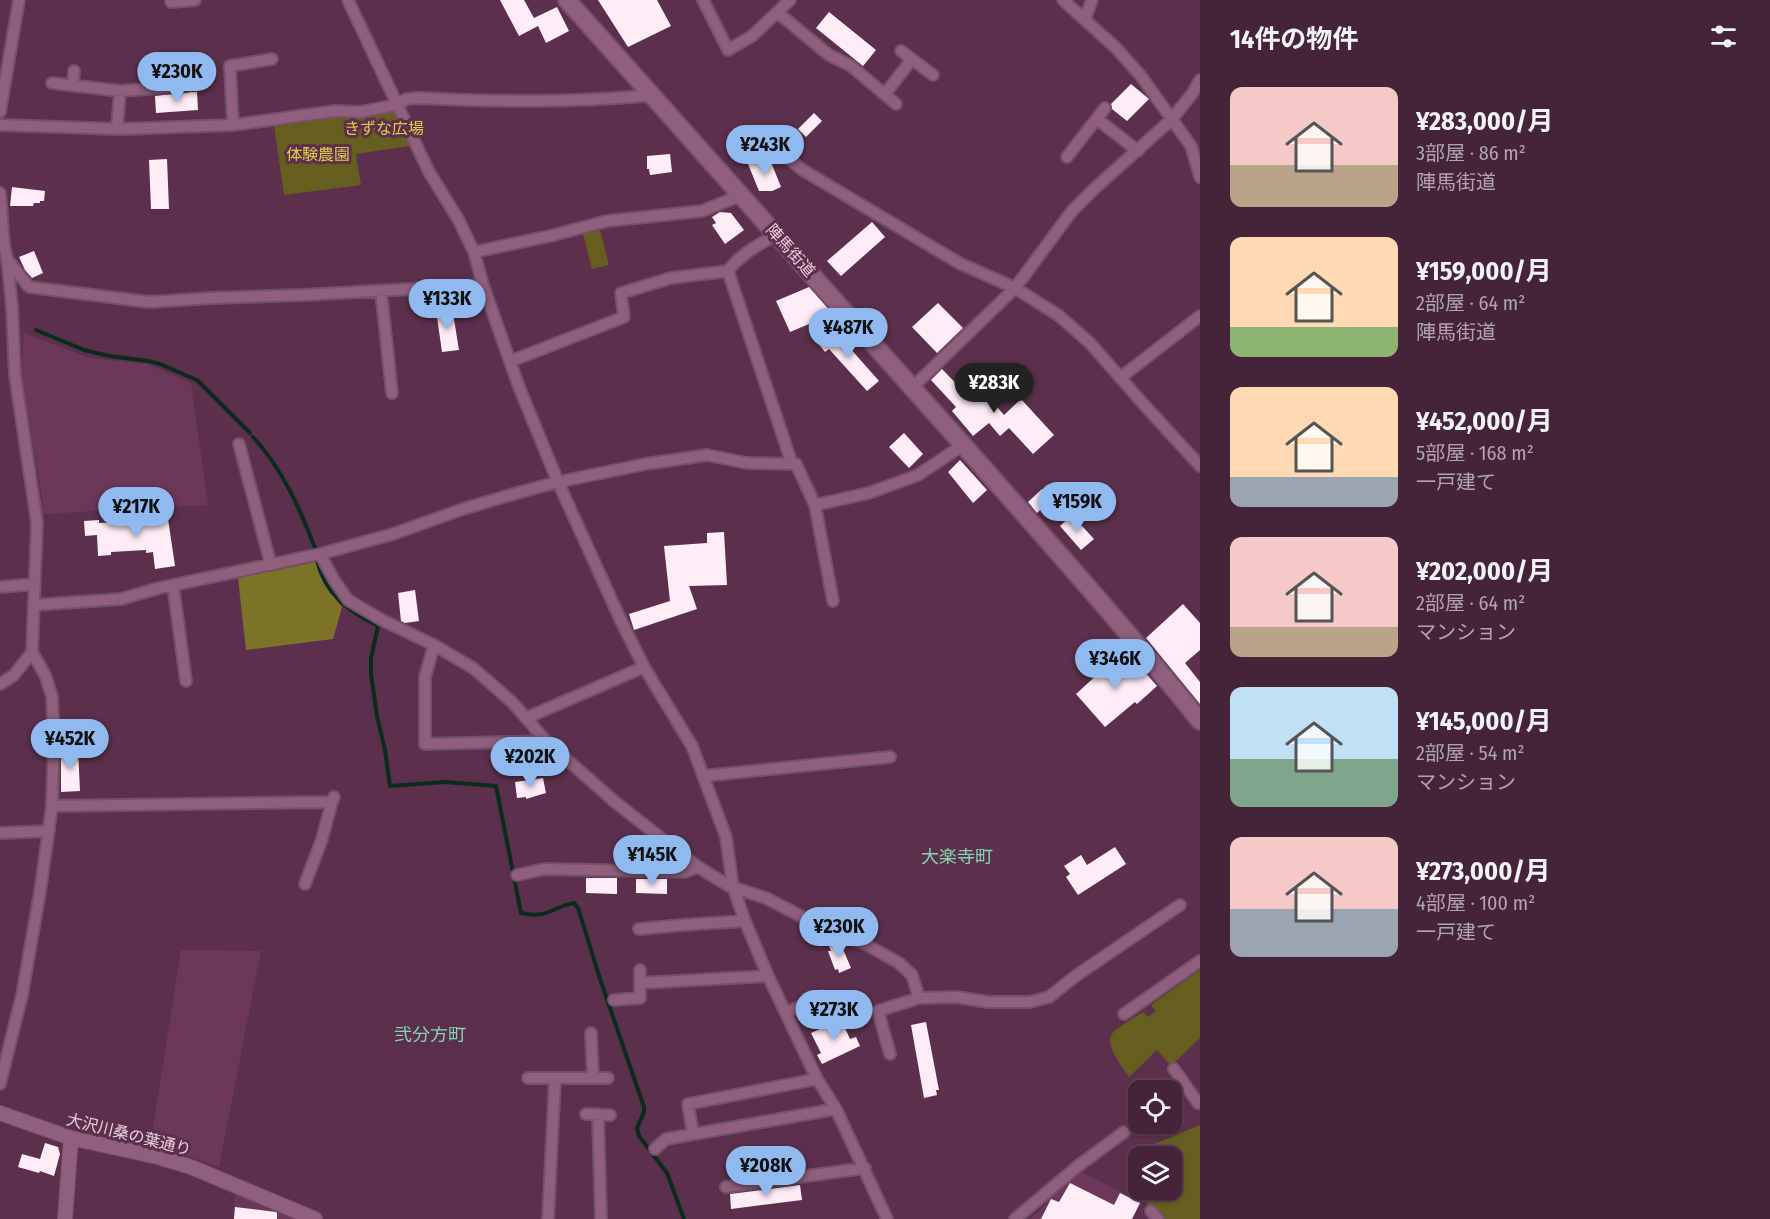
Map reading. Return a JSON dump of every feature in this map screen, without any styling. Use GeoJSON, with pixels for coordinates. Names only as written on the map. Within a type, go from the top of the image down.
{"type":"FeatureCollection","features":[{"type":"Feature","properties":{"kind":"main road","name":"陣馬街道"},"geometry":{"type":"LineString","coordinates":[[567,0],[913,387],[1157,667],[1200,721]]}},
{"type":"Feature","properties":{"kind":"street"},"geometry":{"type":"LineString","coordinates":[[0,112],[19,0]]}},
{"type":"Feature","properties":{"kind":"street"},"geometry":{"type":"LineString","coordinates":[[171,2],[195,0]]}},
{"type":"Feature","properties":{"kind":"street"},"geometry":{"type":"LineString","coordinates":[[348,0],[429,172],[458,219],[474,252],[483,285],[519,387],[558,483],[644,667],[692,746],[726,837],[733,887],[768,976],[817,1078],[836,1109],[865,1168],[887,1219]]}},
{"type":"Feature","properties":{"kind":"street"},"geometry":{"type":"LineString","coordinates":[[703,0],[728,50],[752,36],[790,0]]}},
{"type":"Feature","properties":{"kind":"street"},"geometry":{"type":"LineString","coordinates":[[1063,0],[1116,48],[1141,76],[1191,147],[1200,177]]}},
{"type":"Feature","properties":{"kind":"street"},"geometry":{"type":"LineString","coordinates":[[1085,19],[1092,0]]}},
{"type":"Feature","properties":{"kind":"street"},"geometry":{"type":"LineString","coordinates":[[777,12],[829,55],[851,66],[896,104]]}},
{"type":"Feature","properties":{"kind":"street"},"geometry":{"type":"LineString","coordinates":[[901,51],[933,75]]}},
{"type":"Feature","properties":{"kind":"street"},"geometry":{"type":"LineString","coordinates":[[233,125],[230,66],[272,58]]}},
{"type":"Feature","properties":{"kind":"street"},"geometry":{"type":"LineString","coordinates":[[885,94],[912,59]]}},
{"type":"Feature","properties":{"kind":"street"},"geometry":{"type":"LineString","coordinates":[[73,85],[74,71]]}},
{"type":"Feature","properties":{"kind":"street"},"geometry":{"type":"LineString","coordinates":[[913,387],[1015,288],[1072,211],[1171,120],[1200,80]]}},
{"type":"Feature","properties":{"kind":"street"},"geometry":{"type":"LineString","coordinates":[[52,83],[120,91],[188,86]]}},
{"type":"Feature","properties":{"kind":"street"},"geometry":{"type":"LineString","coordinates":[[117,129],[120,91]]}},
{"type":"Feature","properties":{"kind":"street"},"geometry":{"type":"LineString","coordinates":[[0,125],[117,129],[233,125],[335,111],[360,112],[418,98],[486,101],[600,100],[652,95]]}},
{"type":"Feature","properties":{"kind":"street"},"geometry":{"type":"LineString","coordinates":[[1067,157],[1106,108]]}},
{"type":"Feature","properties":{"kind":"street"},"geometry":{"type":"LineString","coordinates":[[1097,119],[1138,151]]}},
{"type":"Feature","properties":{"kind":"street"},"geometry":{"type":"LineString","coordinates":[[788,158],[801,169],[959,263],[1015,288],[1058,315],[1090,343],[1200,466]]}},
{"type":"Feature","properties":{"kind":"street"},"geometry":{"type":"LineString","coordinates":[[0,193],[12,307],[15,375],[37,523],[32,652],[45,675],[52,696],[54,739],[49,831],[22,994],[0,1084]]}},
{"type":"Feature","properties":{"kind":"street"},"geometry":{"type":"LineString","coordinates":[[474,252],[607,221],[702,211],[742,195]]}},
{"type":"Feature","properties":{"kind":"street"},"geometry":{"type":"LineString","coordinates":[[728,272],[749,252],[777,234]]}},
{"type":"Feature","properties":{"kind":"street"},"geometry":{"type":"LineString","coordinates":[[7,258],[29,287],[150,302],[483,285]]}},
{"type":"Feature","properties":{"kind":"street"},"geometry":{"type":"LineString","coordinates":[[511,361],[624,317],[621,293],[671,278],[728,272]]}},
{"type":"Feature","properties":{"kind":"street"},"geometry":{"type":"LineString","coordinates":[[728,272],[792,464]]}},
{"type":"Feature","properties":{"kind":"street"},"geometry":{"type":"LineString","coordinates":[[381,291],[392,393]]}},
{"type":"Feature","properties":{"kind":"street"},"geometry":{"type":"LineString","coordinates":[[1120,378],[1200,316]]}},
{"type":"Feature","properties":{"kind":"street"},"geometry":{"type":"LineString","coordinates":[[239,444],[271,565]]}},
{"type":"Feature","properties":{"kind":"street"},"geometry":{"type":"LineString","coordinates":[[815,505],[869,493],[918,475],[963,445]]}},
{"type":"Feature","properties":{"kind":"street"},"geometry":{"type":"LineString","coordinates":[[34,605],[121,599],[173,585],[320,554],[393,534],[463,509],[558,483],[661,461],[707,455],[747,463],[796,464],[815,505],[833,601]]}},
{"type":"Feature","properties":{"kind":"street"},"geometry":{"type":"LineString","coordinates":[[320,554],[348,600],[473,668],[512,702],[546,741],[615,802],[699,867],[729,886],[766,898],[822,927],[867,945],[899,963],[912,975],[919,998]]}},
{"type":"Feature","properties":{"kind":"street"},"geometry":{"type":"LineString","coordinates":[[0,587],[35,584]]}},
{"type":"Feature","properties":{"kind":"street"},"geometry":{"type":"LineString","coordinates":[[173,585],[186,681]]}},
{"type":"Feature","properties":{"kind":"street"},"geometry":{"type":"LineString","coordinates":[[434,645],[425,677],[425,744],[546,741]]}},
{"type":"Feature","properties":{"kind":"street"},"geometry":{"type":"LineString","coordinates":[[0,684],[14,675],[32,652]]}},
{"type":"Feature","properties":{"kind":"street"},"geometry":{"type":"LineString","coordinates":[[526,718],[644,667]]}},
{"type":"Feature","properties":{"kind":"street"},"geometry":{"type":"LineString","coordinates":[[703,776],[890,757]]}},
{"type":"Feature","properties":{"kind":"street"},"geometry":{"type":"LineString","coordinates":[[52,806],[333,799],[316,857],[305,884]]}},
{"type":"Feature","properties":{"kind":"street"},"geometry":{"type":"LineString","coordinates":[[0,832],[49,831]]}},
{"type":"Feature","properties":{"kind":"street"},"geometry":{"type":"LineString","coordinates":[[517,875],[545,869],[684,872],[699,867]]}},
{"type":"Feature","properties":{"kind":"street"},"geometry":{"type":"LineString","coordinates":[[890,1054],[878,1011],[919,998],[956,997],[988,1002],[1030,1002],[1049,997],[1077,975],[1180,905]]}},
{"type":"Feature","properties":{"kind":"street"},"geometry":{"type":"LineString","coordinates":[[639,929],[745,921]]}},
{"type":"Feature","properties":{"kind":"street"},"geometry":{"type":"LineString","coordinates":[[1124,1014],[1200,961]]}},
{"type":"Feature","properties":{"kind":"street"},"geometry":{"type":"LineString","coordinates":[[614,1000],[640,998],[640,970]]}},
{"type":"Feature","properties":{"kind":"street"},"geometry":{"type":"LineString","coordinates":[[640,983],[768,976]]}},
{"type":"Feature","properties":{"kind":"street"},"geometry":{"type":"LineString","coordinates":[[786,1013],[822,996]]}},
{"type":"Feature","properties":{"kind":"street"},"geometry":{"type":"LineString","coordinates":[[591,1034],[593,1078]]}},
{"type":"Feature","properties":{"kind":"street"},"geometry":{"type":"LineString","coordinates":[[1174,1069],[1198,1103],[1200,1102]]}},
{"type":"Feature","properties":{"kind":"street"},"geometry":{"type":"LineString","coordinates":[[528,1078],[608,1078]]}},
{"type":"Feature","properties":{"kind":"street"},"geometry":{"type":"LineString","coordinates":[[548,1219],[555,1078]]}},
{"type":"Feature","properties":{"kind":"street"},"geometry":{"type":"LineString","coordinates":[[693,1134],[688,1104],[817,1078]]}},
{"type":"Feature","properties":{"kind":"street"},"geometry":{"type":"LineString","coordinates":[[655,1149],[666,1139],[836,1109]]}},
{"type":"Feature","properties":{"kind":"street","name":"大沢川桑の葉通り"},"geometry":{"type":"LineString","coordinates":[[0,1113],[71,1138],[158,1157],[191,1167],[313,1219]]}},
{"type":"Feature","properties":{"kind":"street"},"geometry":{"type":"LineString","coordinates":[[586,1114],[604,1114],[600,1190],[601,1219]]}},
{"type":"Feature","properties":{"kind":"street"},"geometry":{"type":"LineString","coordinates":[[1014,1219],[1078,1166],[1124,1132]]}},
{"type":"Feature","properties":{"kind":"street"},"geometry":{"type":"LineString","coordinates":[[65,1219],[71,1138]]}},
{"type":"Feature","properties":{"kind":"street"},"geometry":{"type":"LineString","coordinates":[[726,1187],[865,1168]]}},
{"type":"Feature","properties":{"kind":"street"},"geometry":{"type":"LineString","coordinates":[[587,1190],[600,1190]]}},
{"type":"Feature","properties":{"kind":"shaded area"},"geometry":{"type":"Polygon","coordinates":[[[24,333],[90,358],[148,364],[191,383],[208,505],[43,514],[21,375],[24,333]]]}},
{"type":"Feature","properties":{"kind":"shaded area"},"geometry":{"type":"Polygon","coordinates":[[[316,562],[330,591],[342,607],[333,639],[246,650],[238,578],[316,562]]]}},
{"type":"Feature","properties":{"kind":"shaded area"},"geometry":{"type":"Polygon","coordinates":[[[181,950],[261,951],[219,1167],[185,1155],[150,1147],[181,950]]]}},
{"type":"Feature","properties":{"kind":"shaded area"},"geometry":{"type":"Polygon","coordinates":[[[1080,1171],[1128,1195],[1128,1200],[1141,1202],[1132,1219],[1029,1219],[1047,1204],[1046,1202],[1080,1171]]]}},
{"type":"Feature","properties":{"kind":"shaded area"},"geometry":{"type":"Polygon","coordinates":[[[236,1190],[304,1219],[233,1219],[236,1190]]]}},
{"type":"Feature","properties":{"kind":"green space","name":"体験農園"},"geometry":{"type":"Polygon","coordinates":[[[396,105],[416,145],[356,154],[361,185],[284,195],[274,125],[396,105]]]}},
{"type":"Feature","properties":{"kind":"green space"},"geometry":{"type":"Polygon","coordinates":[[[600,230],[609,265],[592,269],[583,234],[600,230]]]}},
{"type":"Feature","properties":{"kind":"green space"},"geometry":{"type":"Polygon","coordinates":[[[1200,970],[1200,1038],[1171,1066],[1157,1050],[1129,1077],[1112,1050],[1110,1039],[1112,1034],[1143,1012],[1148,1017],[1156,1011],[1151,1005],[1200,970]]]}},
{"type":"Feature","properties":{"kind":"green space"},"geometry":{"type":"Polygon","coordinates":[[[1200,1125],[1200,1219],[1163,1219],[1147,1204],[1146,1200],[1182,1200],[1182,1146],[1150,1146],[1200,1125]]]}},
{"type":"Feature","properties":{"kind":"building"},"geometry":{"type":"Polygon","coordinates":[[[500,0],[524,0],[534,18],[557,7],[569,31],[546,43],[538,26],[519,36],[500,0]]]}},
{"type":"Feature","properties":{"kind":"building"},"geometry":{"type":"Polygon","coordinates":[[[598,0],[657,0],[671,26],[628,47],[598,0]]]}},
{"type":"Feature","properties":{"kind":"building"},"geometry":{"type":"Polygon","coordinates":[[[829,12],[876,50],[863,66],[816,28],[829,12]]]}},
{"type":"Feature","properties":{"kind":"building"},"geometry":{"type":"Polygon","coordinates":[[[1131,84],[1149,99],[1127,121],[1112,109],[1111,104],[1131,84]]]}},
{"type":"Feature","properties":{"kind":"building"},"geometry":{"type":"Polygon","coordinates":[[[197,92],[198,110],[156,113],[155,96],[197,92]]]}},
{"type":"Feature","properties":{"kind":"building"},"geometry":{"type":"Polygon","coordinates":[[[814,113],[822,121],[806,137],[798,129],[814,113]]]}},
{"type":"Feature","properties":{"kind":"building"},"geometry":{"type":"Polygon","coordinates":[[[670,154],[672,172],[650,175],[647,169],[647,156],[670,154]]]}},
{"type":"Feature","properties":{"kind":"building"},"geometry":{"type":"Polygon","coordinates":[[[167,159],[169,209],[151,209],[149,160],[167,159]]]}},
{"type":"Feature","properties":{"kind":"building"},"geometry":{"type":"Polygon","coordinates":[[[761,159],[771,162],[781,187],[772,191],[759,191],[748,164],[761,159]]]}},
{"type":"Feature","properties":{"kind":"building"},"geometry":{"type":"Polygon","coordinates":[[[12,187],[45,191],[44,201],[34,203],[33,206],[10,206],[12,187]]]}},
{"type":"Feature","properties":{"kind":"building"},"geometry":{"type":"Polygon","coordinates":[[[720,212],[731,213],[744,230],[725,244],[712,225],[716,223],[712,217],[720,212]]]}},
{"type":"Feature","properties":{"kind":"building"},"geometry":{"type":"Polygon","coordinates":[[[872,222],[885,237],[841,276],[827,261],[872,222]]]}},
{"type":"Feature","properties":{"kind":"building"},"geometry":{"type":"Polygon","coordinates":[[[34,251],[43,273],[32,278],[19,257],[34,251]]]}},
{"type":"Feature","properties":{"kind":"building"},"geometry":{"type":"Polygon","coordinates":[[[809,287],[833,314],[790,332],[776,301],[809,287]]]}},
{"type":"Feature","properties":{"kind":"building"},"geometry":{"type":"Polygon","coordinates":[[[938,303],[963,328],[937,353],[912,327],[938,303]]]}},
{"type":"Feature","properties":{"kind":"building"},"geometry":{"type":"Polygon","coordinates":[[[452,307],[459,350],[442,352],[436,310],[452,307]]]}},
{"type":"Feature","properties":{"kind":"building"},"geometry":{"type":"Polygon","coordinates":[[[833,329],[879,381],[867,391],[829,349],[825,352],[817,342],[833,329]]]}},
{"type":"Feature","properties":{"kind":"building"},"geometry":{"type":"Polygon","coordinates":[[[942,369],[969,397],[980,387],[1004,415],[1021,399],[1054,435],[1033,454],[1009,428],[1000,436],[989,423],[973,436],[952,411],[956,407],[931,380],[942,369]]]}},
{"type":"Feature","properties":{"kind":"building"},"geometry":{"type":"Polygon","coordinates":[[[904,433],[923,454],[909,468],[889,447],[904,433]]]}},
{"type":"Feature","properties":{"kind":"building"},"geometry":{"type":"Polygon","coordinates":[[[960,460],[987,490],[973,503],[948,472],[960,460]]]}},
{"type":"Feature","properties":{"kind":"building"},"geometry":{"type":"Polygon","coordinates":[[[1042,489],[1052,499],[1037,513],[1028,502],[1042,489]]]}},
{"type":"Feature","properties":{"kind":"building"},"geometry":{"type":"Polygon","coordinates":[[[167,512],[175,566],[155,569],[153,552],[146,553],[146,550],[111,552],[111,555],[98,556],[97,535],[85,536],[84,521],[99,520],[99,523],[142,521],[141,516],[167,512]]]}},
{"type":"Feature","properties":{"kind":"building"},"geometry":{"type":"Polygon","coordinates":[[[1072,515],[1094,539],[1081,550],[1060,526],[1072,515]]]}},
{"type":"Feature","properties":{"kind":"building"},"geometry":{"type":"Polygon","coordinates":[[[724,532],[727,585],[689,586],[697,609],[634,630],[629,614],[670,601],[664,546],[707,543],[707,533],[724,532]]]}},
{"type":"Feature","properties":{"kind":"building"},"geometry":{"type":"Polygon","coordinates":[[[415,590],[419,621],[405,623],[401,621],[398,593],[415,590]]]}},
{"type":"Feature","properties":{"kind":"building"},"geometry":{"type":"Polygon","coordinates":[[[1183,604],[1200,623],[1200,650],[1185,663],[1200,682],[1200,704],[1146,638],[1183,604]]]}},
{"type":"Feature","properties":{"kind":"building"},"geometry":{"type":"Polygon","coordinates":[[[1117,654],[1137,676],[1144,671],[1157,686],[1105,727],[1076,694],[1117,654]]]}},
{"type":"Feature","properties":{"kind":"building"},"geometry":{"type":"Polygon","coordinates":[[[78,748],[80,791],[61,792],[61,749],[78,748]]]}},
{"type":"Feature","properties":{"kind":"building"},"geometry":{"type":"Polygon","coordinates":[[[543,778],[546,793],[526,799],[526,797],[517,798],[515,782],[543,778]]]}},
{"type":"Feature","properties":{"kind":"building"},"geometry":{"type":"Polygon","coordinates":[[[1115,847],[1126,864],[1078,895],[1066,877],[1070,874],[1064,866],[1081,855],[1087,865],[1115,847]]]}},
{"type":"Feature","properties":{"kind":"building"},"geometry":{"type":"Polygon","coordinates":[[[586,878],[617,878],[617,894],[586,893],[586,878]]]}},
{"type":"Feature","properties":{"kind":"building"},"geometry":{"type":"Polygon","coordinates":[[[636,879],[667,879],[667,894],[636,893],[636,879]]]}},
{"type":"Feature","properties":{"kind":"building"},"geometry":{"type":"Polygon","coordinates":[[[840,942],[851,968],[839,973],[838,969],[835,970],[828,951],[831,951],[829,946],[840,942]]]}},
{"type":"Feature","properties":{"kind":"building"},"geometry":{"type":"Polygon","coordinates":[[[841,1019],[850,1039],[856,1037],[860,1046],[822,1064],[817,1055],[821,1053],[811,1033],[820,1029],[819,1027],[841,1019]]]}},
{"type":"Feature","properties":{"kind":"building"},"geometry":{"type":"Polygon","coordinates":[[[926,1022],[939,1090],[936,1090],[937,1095],[924,1098],[911,1025],[926,1022]]]}},
{"type":"Feature","properties":{"kind":"building"},"geometry":{"type":"Polygon","coordinates":[[[45,1143],[58,1147],[60,1154],[54,1176],[18,1167],[22,1154],[40,1159],[45,1143]]]}},
{"type":"Feature","properties":{"kind":"building"},"geometry":{"type":"Polygon","coordinates":[[[1070,1183],[1114,1205],[1120,1193],[1128,1197],[1128,1200],[1140,1203],[1132,1219],[1041,1219],[1051,1199],[1059,1202],[1070,1183]]]}},
{"type":"Feature","properties":{"kind":"building"},"geometry":{"type":"Polygon","coordinates":[[[800,1185],[802,1200],[731,1209],[730,1194],[800,1185]]]}},
{"type":"Feature","properties":{"kind":"building"},"geometry":{"type":"Polygon","coordinates":[[[235,1207],[276,1212],[277,1219],[234,1219],[235,1207]]]}},
{"type":"Feature","properties":{"kind":"waterway"},"geometry":{"type":"LineString","coordinates":[[36,330],[84,350],[160,364],[197,380],[250,433]]}},
{"type":"Feature","properties":{"kind":"waterway"},"geometry":{"type":"LineString","coordinates":[[253,437],[281,475],[315,548]]}},
{"type":"Feature","properties":{"kind":"waterway"},"geometry":{"type":"LineString","coordinates":[[317,561],[332,593],[348,608],[378,626],[371,658],[371,674],[390,786],[445,782],[496,786],[521,913],[543,914],[574,903],[578,908],[644,1107],[637,1128],[639,1136],[667,1173],[684,1219]]}},
{"type":"Feature","properties":{"kind":"district","name":"大楽寺町"},"geometry":{"type":"Point","coordinates":[957,857]}},
{"type":"Feature","properties":{"kind":"district","name":"弐分方町"},"geometry":{"type":"Point","coordinates":[430,1035]}},
{"type":"Feature","properties":{"kind":"park label","name":"きずな広場"},"geometry":{"type":"Point","coordinates":[384,128]}}]}
